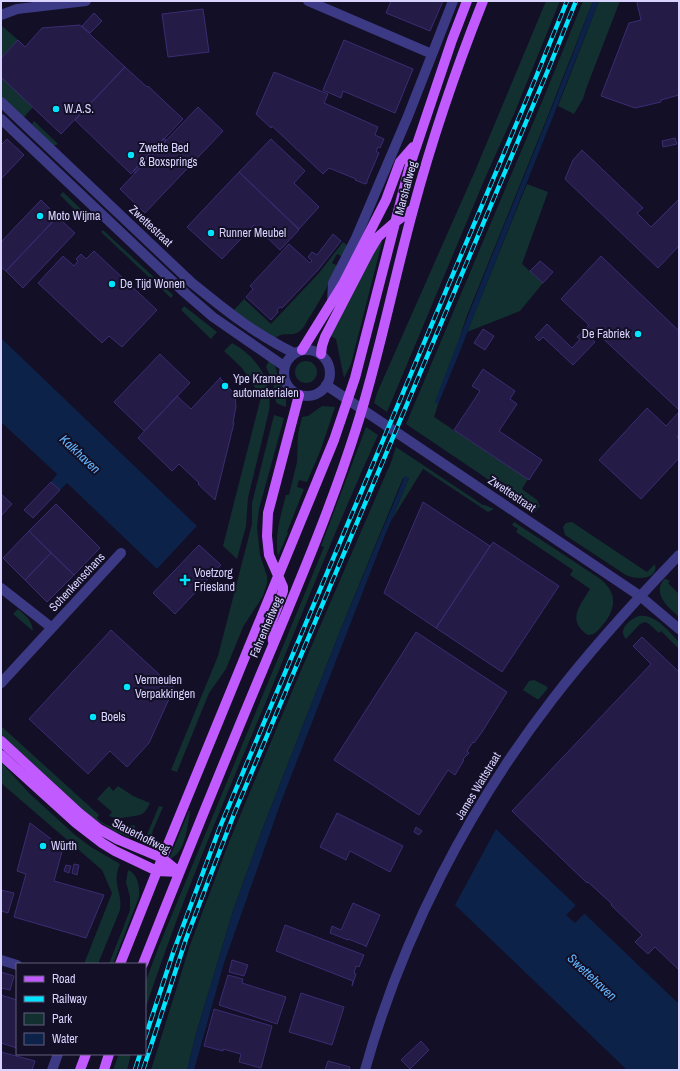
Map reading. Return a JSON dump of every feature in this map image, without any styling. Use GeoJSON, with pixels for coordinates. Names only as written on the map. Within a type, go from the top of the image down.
{"type":"FeatureCollection","features":[{"type":"Feature","properties":{"kind":"main road","name":"Marshallweg"},"geometry":{"type":"LineString","coordinates":[[355,378],[394,223],[416,144],[467,1]]}},
{"type":"Feature","properties":{"kind":"main road","name":"Marshallweg"},"geometry":{"type":"LineString","coordinates":[[368,387],[413,209],[428,157],[483,1]]}},
{"type":"Feature","properties":{"kind":"main road"},"geometry":{"type":"LineString","coordinates":[[298,351],[332,303],[381,211],[391,189],[400,162],[416,144]]}},
{"type":"Feature","properties":{"kind":"main road"},"geometry":{"type":"LineString","coordinates":[[321,354],[325,337],[378,237],[413,209]]}},
{"type":"Feature","properties":{"kind":"main road","name":"Fahrenheitweg"},"geometry":{"type":"LineString","coordinates":[[120,963],[342,420],[355,378]]}},
{"type":"Feature","properties":{"kind":"main road","name":"Fahrenheitweg"},"geometry":{"type":"LineString","coordinates":[[143,963],[179,872],[334,493],[356,429],[368,387]]}},
{"type":"Feature","properties":{"kind":"main road"},"geometry":{"type":"LineString","coordinates":[[273,644],[271,624],[283,591],[269,555],[266,536],[268,513],[299,395]]}},
{"type":"Feature","properties":{"kind":"main road","name":"Slauerhoffweg"},"geometry":{"type":"LineString","coordinates":[[1,741],[79,813],[99,829],[119,840],[162,858],[179,872]]}},
{"type":"Feature","properties":{"kind":"main road","name":"Slauerhoffweg"},"geometry":{"type":"LineString","coordinates":[[1,755],[89,834],[115,851],[157,871],[179,872]]}},
{"type":"Feature","properties":{"kind":"main road"},"geometry":{"type":"LineString","coordinates":[[80,1070],[86,1055]]}},
{"type":"Feature","properties":{"kind":"main road"},"geometry":{"type":"LineString","coordinates":[[104,1070],[110,1055]]}},
{"type":"Feature","properties":{"kind":"street"},"geometry":{"type":"LineString","coordinates":[[1,15],[18,9],[86,1]]}},
{"type":"Feature","properties":{"kind":"street"},"geometry":{"type":"LineString","coordinates":[[308,1],[432,54]]}},
{"type":"Feature","properties":{"kind":"street","name":"Marshallweg"},"geometry":{"type":"LineString","coordinates":[[332,303],[333,283],[367,214],[424,77],[453,1]]}},
{"type":"Feature","properties":{"kind":"street","name":"Zwettestraat"},"geometry":{"type":"LineString","coordinates":[[1,102],[192,283],[250,328],[275,344],[298,351]]}},
{"type":"Feature","properties":{"kind":"street","name":"Zwettestraat"},"geometry":{"type":"LineString","coordinates":[[1,119],[184,292],[214,317],[284,366]]}},
{"type":"Feature","properties":{"kind":"street"},"geometry":{"type":"LineString","coordinates":[[298,351],[315,351],[321,354],[329,365],[330,372],[326,385],[322,390],[311,396],[299,395],[292,391],[284,380],[283,373],[284,366],[288,358],[298,351]]}},
{"type":"Feature","properties":{"kind":"street","name":"Zwettestraat"},"geometry":{"type":"LineString","coordinates":[[326,385],[640,596],[679,629]]}},
{"type":"Feature","properties":{"kind":"street","name":"Schenkenschans"},"geometry":{"type":"LineString","coordinates":[[1,683],[121,553]]}},
{"type":"Feature","properties":{"kind":"street","name":"James Wattstraat"},"geometry":{"type":"LineString","coordinates":[[365,1070],[385,1007],[405,955],[435,890],[481,804],[514,751],[552,700],[597,644],[679,555]]}},
{"type":"Feature","properties":{"kind":"street","name":"Schenkenschans"},"geometry":{"type":"LineString","coordinates":[[1,588],[52,628]]}},
{"type":"Feature","properties":{"kind":"street"},"geometry":{"type":"LineString","coordinates":[[1,960],[16,965]]}},
{"type":"Feature","properties":{"kind":"street"},"geometry":{"type":"LineString","coordinates":[[52,1070],[58,1055]]}},
{"type":"Feature","properties":{"kind":"green space"},"geometry":{"type":"Polygon","coordinates":[[[546,1],[560,1],[514,114],[486,176],[387,412],[374,403],[377,393],[475,171],[546,1]]]}},
{"type":"Feature","properties":{"kind":"green space"},"geometry":{"type":"Polygon","coordinates":[[[583,1],[593,1],[466,318],[434,417],[528,479],[522,489],[537,500],[540,506],[533,512],[406,424],[583,1]]]}},
{"type":"Feature","properties":{"kind":"green space"},"geometry":{"type":"Polygon","coordinates":[[[599,1],[620,1],[583,99],[574,114],[558,106],[599,1]]]}},
{"type":"Feature","properties":{"kind":"green space"},"geometry":{"type":"Polygon","coordinates":[[[1,25],[18,40],[1,58],[1,25]]]}},
{"type":"Feature","properties":{"kind":"green space"},"geometry":{"type":"Polygon","coordinates":[[[1,77],[33,107],[24,117],[1,97],[1,77]]]}},
{"type":"Feature","properties":{"kind":"green space"},"geometry":{"type":"Polygon","coordinates":[[[34,121],[58,144],[53,146],[32,124],[34,121]]]}},
{"type":"Feature","properties":{"kind":"green space"},"geometry":{"type":"Polygon","coordinates":[[[527,184],[548,192],[522,264],[543,283],[520,311],[467,332],[527,184]]]}},
{"type":"Feature","properties":{"kind":"green space"},"geometry":{"type":"Polygon","coordinates":[[[63,192],[81,209],[78,213],[60,195],[63,192]]]}},
{"type":"Feature","properties":{"kind":"green space"},"geometry":{"type":"Polygon","coordinates":[[[103,230],[173,295],[171,298],[101,232],[103,230]]]}},
{"type":"Feature","properties":{"kind":"green space"},"geometry":{"type":"Polygon","coordinates":[[[383,238],[351,364],[344,378],[336,339],[331,336],[362,273],[375,249],[383,238]]]}},
{"type":"Feature","properties":{"kind":"green space"},"geometry":{"type":"Polygon","coordinates":[[[343,242],[348,246],[343,257],[337,254],[332,263],[338,266],[305,325],[297,333],[284,334],[275,339],[233,311],[244,299],[271,324],[319,273],[343,242]]]}},
{"type":"Feature","properties":{"kind":"green space"},"geometry":{"type":"Polygon","coordinates":[[[184,306],[217,332],[211,339],[181,310],[184,306]]]}},
{"type":"Feature","properties":{"kind":"green space"},"geometry":{"type":"Polygon","coordinates":[[[232,343],[249,355],[262,371],[269,390],[270,400],[269,411],[248,498],[246,526],[237,559],[223,546],[261,397],[242,368],[224,351],[232,343]]]}},
{"type":"Feature","properties":{"kind":"green space"},"geometry":{"type":"Polygon","coordinates":[[[269,360],[275,366],[279,381],[286,397],[286,407],[276,402],[273,382],[266,367],[269,360]]]}},
{"type":"Feature","properties":{"kind":"green space"},"geometry":{"type":"Polygon","coordinates":[[[302,361],[310,361],[317,368],[317,376],[310,383],[302,383],[295,376],[295,368],[302,361]]]}},
{"type":"Feature","properties":{"kind":"green space"},"geometry":{"type":"Polygon","coordinates":[[[322,406],[335,407],[321,449],[307,482],[299,480],[297,487],[304,489],[278,556],[277,540],[279,525],[286,495],[289,495],[297,462],[298,434],[302,417],[308,416],[322,406]]]}},
{"type":"Feature","properties":{"kind":"green space"},"geometry":{"type":"Polygon","coordinates":[[[274,415],[284,418],[259,509],[257,527],[260,555],[267,576],[267,583],[263,596],[243,627],[226,669],[209,693],[177,772],[171,770],[218,656],[252,524],[252,503],[274,415]]]}},
{"type":"Feature","properties":{"kind":"green space"},"geometry":{"type":"Polygon","coordinates":[[[366,427],[378,435],[203,852],[146,1007],[146,980],[159,946],[324,547],[321,546],[366,427]]]}},
{"type":"Feature","properties":{"kind":"green space"},"geometry":{"type":"Polygon","coordinates":[[[396,447],[483,505],[494,509],[488,512],[423,469],[391,521],[409,478],[403,478],[340,631],[262,830],[233,911],[196,1034],[187,1070],[151,1070],[190,945],[229,842],[296,682],[391,464],[396,447]]]}},
{"type":"Feature","properties":{"kind":"green space"},"geometry":{"type":"Polygon","coordinates":[[[514,522],[599,578],[610,590],[613,602],[610,614],[596,632],[588,635],[581,629],[576,618],[579,607],[590,589],[570,575],[573,570],[516,532],[518,529],[512,525],[514,522]]]}},
{"type":"Feature","properties":{"kind":"green space"},"geometry":{"type":"Polygon","coordinates":[[[572,522],[647,572],[655,564],[654,573],[650,576],[641,578],[626,575],[565,535],[563,527],[566,523],[572,522]]]}},
{"type":"Feature","properties":{"kind":"green space"},"geometry":{"type":"Polygon","coordinates":[[[664,579],[670,581],[668,583],[679,594],[679,617],[666,605],[661,595],[660,590],[664,579]]]}},
{"type":"Feature","properties":{"kind":"green space"},"geometry":{"type":"Polygon","coordinates":[[[18,609],[30,621],[33,631],[13,614],[18,609]]]}},
{"type":"Feature","properties":{"kind":"green space"},"geometry":{"type":"Polygon","coordinates":[[[639,616],[645,616],[656,620],[666,628],[679,642],[679,649],[661,631],[659,633],[645,622],[640,624],[626,639],[623,632],[626,625],[639,616]]]}},
{"type":"Feature","properties":{"kind":"green space"},"geometry":{"type":"Polygon","coordinates":[[[534,680],[548,688],[539,699],[523,690],[529,681],[534,680]]]}},
{"type":"Feature","properties":{"kind":"green space"},"geometry":{"type":"Polygon","coordinates":[[[1,726],[99,815],[97,818],[101,822],[114,827],[135,826],[130,838],[114,831],[88,815],[1,736],[1,726]]]}},
{"type":"Feature","properties":{"kind":"green space"},"geometry":{"type":"Polygon","coordinates":[[[1,762],[29,793],[75,835],[91,847],[120,864],[117,883],[120,898],[120,910],[98,963],[84,963],[112,893],[102,870],[1,783],[1,762]]]}},
{"type":"Feature","properties":{"kind":"green space"},"geometry":{"type":"Polygon","coordinates":[[[109,786],[113,791],[118,786],[133,796],[150,803],[144,813],[139,815],[118,818],[109,816],[112,812],[97,799],[109,786]]]}},
{"type":"Feature","properties":{"kind":"green space"},"geometry":{"type":"Polygon","coordinates":[[[159,806],[163,807],[152,835],[146,837],[159,806]]]}},
{"type":"Feature","properties":{"kind":"green space"},"geometry":{"type":"Polygon","coordinates":[[[189,811],[185,839],[179,852],[169,859],[189,811]]]}},
{"type":"Feature","properties":{"kind":"green space"},"geometry":{"type":"Polygon","coordinates":[[[128,870],[134,874],[138,881],[139,897],[113,963],[109,963],[130,910],[130,897],[126,882],[128,870]]]}},
{"type":"Feature","properties":{"kind":"green space"},"geometry":{"type":"Polygon","coordinates":[[[119,1055],[131,1055],[127,1070],[113,1070],[119,1055]]]}},
{"type":"Feature","properties":{"kind":"water"},"geometry":{"type":"Polygon","coordinates":[[[593,1],[599,1],[458,356],[439,402],[436,404],[435,402],[454,352],[593,1]]]}},
{"type":"Feature","properties":{"kind":"water","name":"Kalkhaven"},"geometry":{"type":"Polygon","coordinates":[[[1,338],[197,526],[157,569],[67,483],[60,490],[51,482],[57,474],[1,422],[1,338]]]}},
{"type":"Feature","properties":{"kind":"water"},"geometry":{"type":"Polygon","coordinates":[[[405,476],[409,478],[383,540],[281,802],[224,963],[194,1070],[187,1070],[196,1034],[233,911],[262,830],[340,631],[405,476]]]}},
{"type":"Feature","properties":{"kind":"water","name":"Swettehaven"},"geometry":{"type":"Polygon","coordinates":[[[496,829],[679,1004],[679,1070],[627,1070],[455,905],[496,829]]]}},
{"type":"Feature","properties":{"kind":"pier"},"geometry":{"type":"Polygon","coordinates":[[[577,904],[586,912],[575,923],[566,915],[577,904]]]}},
{"type":"Feature","properties":{"kind":"building"},"geometry":{"type":"Polygon","coordinates":[[[391,1],[443,1],[430,31],[386,13],[391,1]]]}},
{"type":"Feature","properties":{"kind":"building"},"geometry":{"type":"Polygon","coordinates":[[[638,1],[679,1],[679,95],[661,100],[661,102],[635,108],[601,96],[629,23],[641,20],[637,3],[638,1]]]}},
{"type":"Feature","properties":{"kind":"building"},"geometry":{"type":"Polygon","coordinates":[[[203,9],[209,52],[168,57],[162,14],[203,9]]]}},
{"type":"Feature","properties":{"kind":"building"},"geometry":{"type":"Polygon","coordinates":[[[94,13],[102,21],[90,33],[82,26],[94,13]]]}},
{"type":"Feature","properties":{"kind":"building"},"geometry":{"type":"Polygon","coordinates":[[[80,25],[125,67],[61,134],[1,77],[1,58],[18,40],[25,47],[42,28],[80,25]]]}},
{"type":"Feature","properties":{"kind":"building"},"geometry":{"type":"Polygon","coordinates":[[[344,40],[413,69],[395,113],[343,91],[341,98],[323,90],[344,40]]]}},
{"type":"Feature","properties":{"kind":"building"},"geometry":{"type":"Polygon","coordinates":[[[125,67],[147,87],[148,86],[183,119],[131,174],[75,120],[125,67]]]}},
{"type":"Feature","properties":{"kind":"building"},"geometry":{"type":"Polygon","coordinates":[[[274,72],[328,94],[324,103],[378,127],[375,135],[384,139],[380,148],[378,147],[376,151],[379,153],[367,183],[365,184],[329,168],[323,174],[272,126],[271,128],[256,114],[274,72]]]}},
{"type":"Feature","properties":{"kind":"building"},"geometry":{"type":"Polygon","coordinates":[[[198,107],[223,131],[145,213],[120,189],[198,107]]]}},
{"type":"Feature","properties":{"kind":"building"},"geometry":{"type":"Polygon","coordinates":[[[164,138],[166,140],[135,173],[133,171],[164,138]]]}},
{"type":"Feature","properties":{"kind":"building"},"geometry":{"type":"Polygon","coordinates":[[[675,138],[677,144],[663,147],[662,141],[675,138]]]}},
{"type":"Feature","properties":{"kind":"building"},"geometry":{"type":"Polygon","coordinates":[[[7,139],[24,155],[1,179],[1,145],[7,139]]]}},
{"type":"Feature","properties":{"kind":"building"},"geometry":{"type":"Polygon","coordinates":[[[271,139],[305,171],[294,183],[319,207],[299,229],[239,172],[271,139]]]}},
{"type":"Feature","properties":{"kind":"building"},"geometry":{"type":"Polygon","coordinates":[[[582,150],[643,208],[637,213],[651,227],[679,199],[679,246],[658,268],[565,179],[573,160],[582,150]]]}},
{"type":"Feature","properties":{"kind":"building"},"geometry":{"type":"Polygon","coordinates":[[[239,172],[299,230],[280,250],[254,225],[222,259],[187,227],[239,172]]]}},
{"type":"Feature","properties":{"kind":"building"},"geometry":{"type":"Polygon","coordinates":[[[41,200],[52,211],[53,210],[59,215],[6,271],[1,267],[1,242],[41,200]]]}},
{"type":"Feature","properties":{"kind":"building"},"geometry":{"type":"Polygon","coordinates":[[[59,215],[65,221],[63,222],[75,233],[23,288],[6,271],[59,215]]]}},
{"type":"Feature","properties":{"kind":"building"},"geometry":{"type":"Polygon","coordinates":[[[333,234],[341,241],[318,270],[282,308],[280,307],[277,310],[278,312],[271,320],[246,297],[253,289],[250,286],[289,244],[310,263],[312,261],[308,257],[312,252],[317,255],[333,234]]]}},
{"type":"Feature","properties":{"kind":"building"},"geometry":{"type":"Polygon","coordinates":[[[94,251],[157,310],[122,347],[109,336],[102,343],[38,283],[63,256],[74,266],[78,261],[76,259],[81,254],[86,259],[94,251]]]}},
{"type":"Feature","properties":{"kind":"building","name":"De Fabriek"},"geometry":{"type":"Polygon","coordinates":[[[601,256],[679,331],[679,410],[595,331],[589,336],[595,342],[573,365],[543,337],[539,341],[535,337],[547,324],[572,348],[580,339],[577,337],[589,325],[561,299],[601,256]]]}},
{"type":"Feature","properties":{"kind":"building"},"geometry":{"type":"Polygon","coordinates":[[[540,261],[553,272],[543,283],[530,271],[540,261]]]}},
{"type":"Feature","properties":{"kind":"building"},"geometry":{"type":"Polygon","coordinates":[[[483,329],[494,336],[485,350],[474,343],[483,329]]]}},
{"type":"Feature","properties":{"kind":"building"},"geometry":{"type":"Polygon","coordinates":[[[160,354],[190,383],[144,431],[114,402],[160,354]]]}},
{"type":"Feature","properties":{"kind":"building"},"geometry":{"type":"Polygon","coordinates":[[[483,369],[515,391],[510,399],[517,404],[499,431],[542,460],[529,480],[454,430],[480,391],[472,386],[483,369]]]}},
{"type":"Feature","properties":{"kind":"building"},"geometry":{"type":"Polygon","coordinates":[[[220,378],[232,391],[235,397],[236,406],[234,423],[215,500],[179,464],[172,471],[138,438],[177,396],[191,409],[220,378]]]}},
{"type":"Feature","properties":{"kind":"building"},"geometry":{"type":"Polygon","coordinates":[[[647,408],[666,426],[679,412],[679,434],[677,437],[679,439],[679,458],[641,499],[599,460],[647,408]]]}},
{"type":"Feature","properties":{"kind":"building"},"geometry":{"type":"Polygon","coordinates":[[[51,482],[60,490],[33,518],[24,510],[51,482]]]}},
{"type":"Feature","properties":{"kind":"building"},"geometry":{"type":"Polygon","coordinates":[[[1,494],[12,504],[1,516],[1,494]]]}},
{"type":"Feature","properties":{"kind":"building"},"geometry":{"type":"Polygon","coordinates":[[[423,502],[490,546],[436,628],[384,593],[423,502]]]}},
{"type":"Feature","properties":{"kind":"building"},"geometry":{"type":"Polygon","coordinates":[[[56,504],[100,548],[74,575],[29,531],[56,504]]]}},
{"type":"Feature","properties":{"kind":"building"},"geometry":{"type":"Polygon","coordinates":[[[29,531],[51,553],[25,580],[3,558],[29,531]]]}},
{"type":"Feature","properties":{"kind":"building"},"geometry":{"type":"Polygon","coordinates":[[[493,542],[559,586],[502,672],[436,628],[493,542]]]}},
{"type":"Feature","properties":{"kind":"building"},"geometry":{"type":"Polygon","coordinates":[[[199,545],[221,565],[175,614],[153,593],[199,545]]]}},
{"type":"Feature","properties":{"kind":"building"},"geometry":{"type":"Polygon","coordinates":[[[51,553],[74,575],[47,602],[25,580],[51,553]]]}},
{"type":"Feature","properties":{"kind":"building"},"geometry":{"type":"Polygon","coordinates":[[[111,630],[174,688],[149,743],[127,767],[110,751],[88,774],[29,719],[111,630]]]}},
{"type":"Feature","properties":{"kind":"building"},"geometry":{"type":"Polygon","coordinates":[[[416,632],[507,692],[482,732],[467,751],[469,753],[463,759],[464,760],[455,775],[448,770],[419,815],[334,760],[416,632]]]}},
{"type":"Feature","properties":{"kind":"building"},"geometry":{"type":"Polygon","coordinates":[[[642,637],[679,672],[679,970],[655,947],[648,954],[635,942],[642,935],[611,905],[612,904],[588,882],[587,883],[512,811],[651,664],[633,646],[642,637]]]}},
{"type":"Feature","properties":{"kind":"building"},"geometry":{"type":"Polygon","coordinates":[[[337,813],[403,846],[390,872],[350,851],[346,860],[320,847],[337,813]]]}},
{"type":"Feature","properties":{"kind":"building"},"geometry":{"type":"Polygon","coordinates":[[[30,823],[63,848],[54,881],[104,895],[86,938],[14,917],[26,874],[17,871],[30,823]]]}},
{"type":"Feature","properties":{"kind":"building"},"geometry":{"type":"Polygon","coordinates":[[[416,827],[422,831],[419,835],[414,832],[416,827]]]}},
{"type":"Feature","properties":{"kind":"building"},"geometry":{"type":"Polygon","coordinates":[[[74,864],[79,865],[77,875],[72,873],[74,864]]]}},
{"type":"Feature","properties":{"kind":"building"},"geometry":{"type":"Polygon","coordinates":[[[66,865],[71,866],[69,873],[64,871],[66,865]]]}},
{"type":"Feature","properties":{"kind":"building"},"geometry":{"type":"Polygon","coordinates":[[[1,890],[14,893],[8,913],[1,911],[1,890]]]}},
{"type":"Feature","properties":{"kind":"building"},"geometry":{"type":"Polygon","coordinates":[[[353,903],[380,915],[366,947],[330,933],[332,926],[341,930],[353,903]]]}},
{"type":"Feature","properties":{"kind":"building"},"geometry":{"type":"Polygon","coordinates":[[[285,925],[364,955],[359,967],[356,966],[354,973],[356,974],[352,986],[353,981],[276,951],[285,925]]]}},
{"type":"Feature","properties":{"kind":"building"},"geometry":{"type":"Polygon","coordinates":[[[232,960],[248,965],[244,976],[229,972],[232,960]]]}},
{"type":"Feature","properties":{"kind":"building"},"geometry":{"type":"Polygon","coordinates":[[[1,972],[14,976],[10,990],[1,988],[1,972]]]}},
{"type":"Feature","properties":{"kind":"building"},"geometry":{"type":"Polygon","coordinates":[[[228,975],[243,979],[242,983],[286,997],[277,1024],[219,1005],[228,975]]]}},
{"type":"Feature","properties":{"kind":"building"},"geometry":{"type":"Polygon","coordinates":[[[301,993],[344,1007],[332,1045],[289,1032],[301,993]]]}},
{"type":"Feature","properties":{"kind":"building"},"geometry":{"type":"Polygon","coordinates":[[[1,995],[16,1000],[16,1048],[1,1043],[1,995]]]}},
{"type":"Feature","properties":{"kind":"building"},"geometry":{"type":"Polygon","coordinates":[[[214,1009],[272,1026],[261,1068],[239,1062],[241,1054],[204,1046],[214,1009]]]}},
{"type":"Feature","properties":{"kind":"building"},"geometry":{"type":"Polygon","coordinates":[[[421,1041],[429,1050],[410,1069],[401,1060],[421,1041]]]}},
{"type":"Feature","properties":{"kind":"building"},"geometry":{"type":"Polygon","coordinates":[[[1,1052],[35,1061],[32,1070],[1,1070],[1,1052]]]}},
{"type":"Feature","properties":{"kind":"building"},"geometry":{"type":"Polygon","coordinates":[[[328,1061],[350,1067],[349,1070],[325,1070],[328,1061]]]}},
{"type":"Feature","properties":{"kind":"railway"},"geometry":{"type":"LineString","coordinates":[[146,1035],[173,953],[220,827],[567,1]]}},
{"type":"Feature","properties":{"kind":"railway"},"geometry":{"type":"LineString","coordinates":[[143,1070],[186,939],[234,814],[576,1]]}},
{"type":"Feature","properties":{"kind":"railway"},"geometry":{"type":"LineString","coordinates":[[135,1070],[140,1055]]}},
{"type":"Feature","properties":{"kind":"place","name":"W.A.S."},"geometry":{"type":"Point","coordinates":[56,109]}},
{"type":"Feature","properties":{"kind":"place","name":"Zwette Bed & Boxsprings"},"geometry":{"type":"Point","coordinates":[131,155]}},
{"type":"Feature","properties":{"kind":"place","name":"Moto Wijma"},"geometry":{"type":"Point","coordinates":[40,216]}},
{"type":"Feature","properties":{"kind":"place","name":"Runner Meubel"},"geometry":{"type":"Point","coordinates":[211,233]}},
{"type":"Feature","properties":{"kind":"place","name":"De Tijd Wonen"},"geometry":{"type":"Point","coordinates":[112,284]}},
{"type":"Feature","properties":{"kind":"place","name":"De Fabriek"},"geometry":{"type":"Point","coordinates":[638,334]}},
{"type":"Feature","properties":{"kind":"place","name":"Ype Kramer automaterialen"},"geometry":{"type":"Point","coordinates":[225,386]}},
{"type":"Feature","properties":{"kind":"place","name":"Voetzorg Friesland"},"geometry":{"type":"Point","coordinates":[185,580]}},
{"type":"Feature","properties":{"kind":"place","name":"Vermeulen Verpakkingen"},"geometry":{"type":"Point","coordinates":[127,687]}},
{"type":"Feature","properties":{"kind":"place","name":"Boels"},"geometry":{"type":"Point","coordinates":[93,717]}},
{"type":"Feature","properties":{"kind":"place","name":"Würth"},"geometry":{"type":"Point","coordinates":[43,846]}}]}
